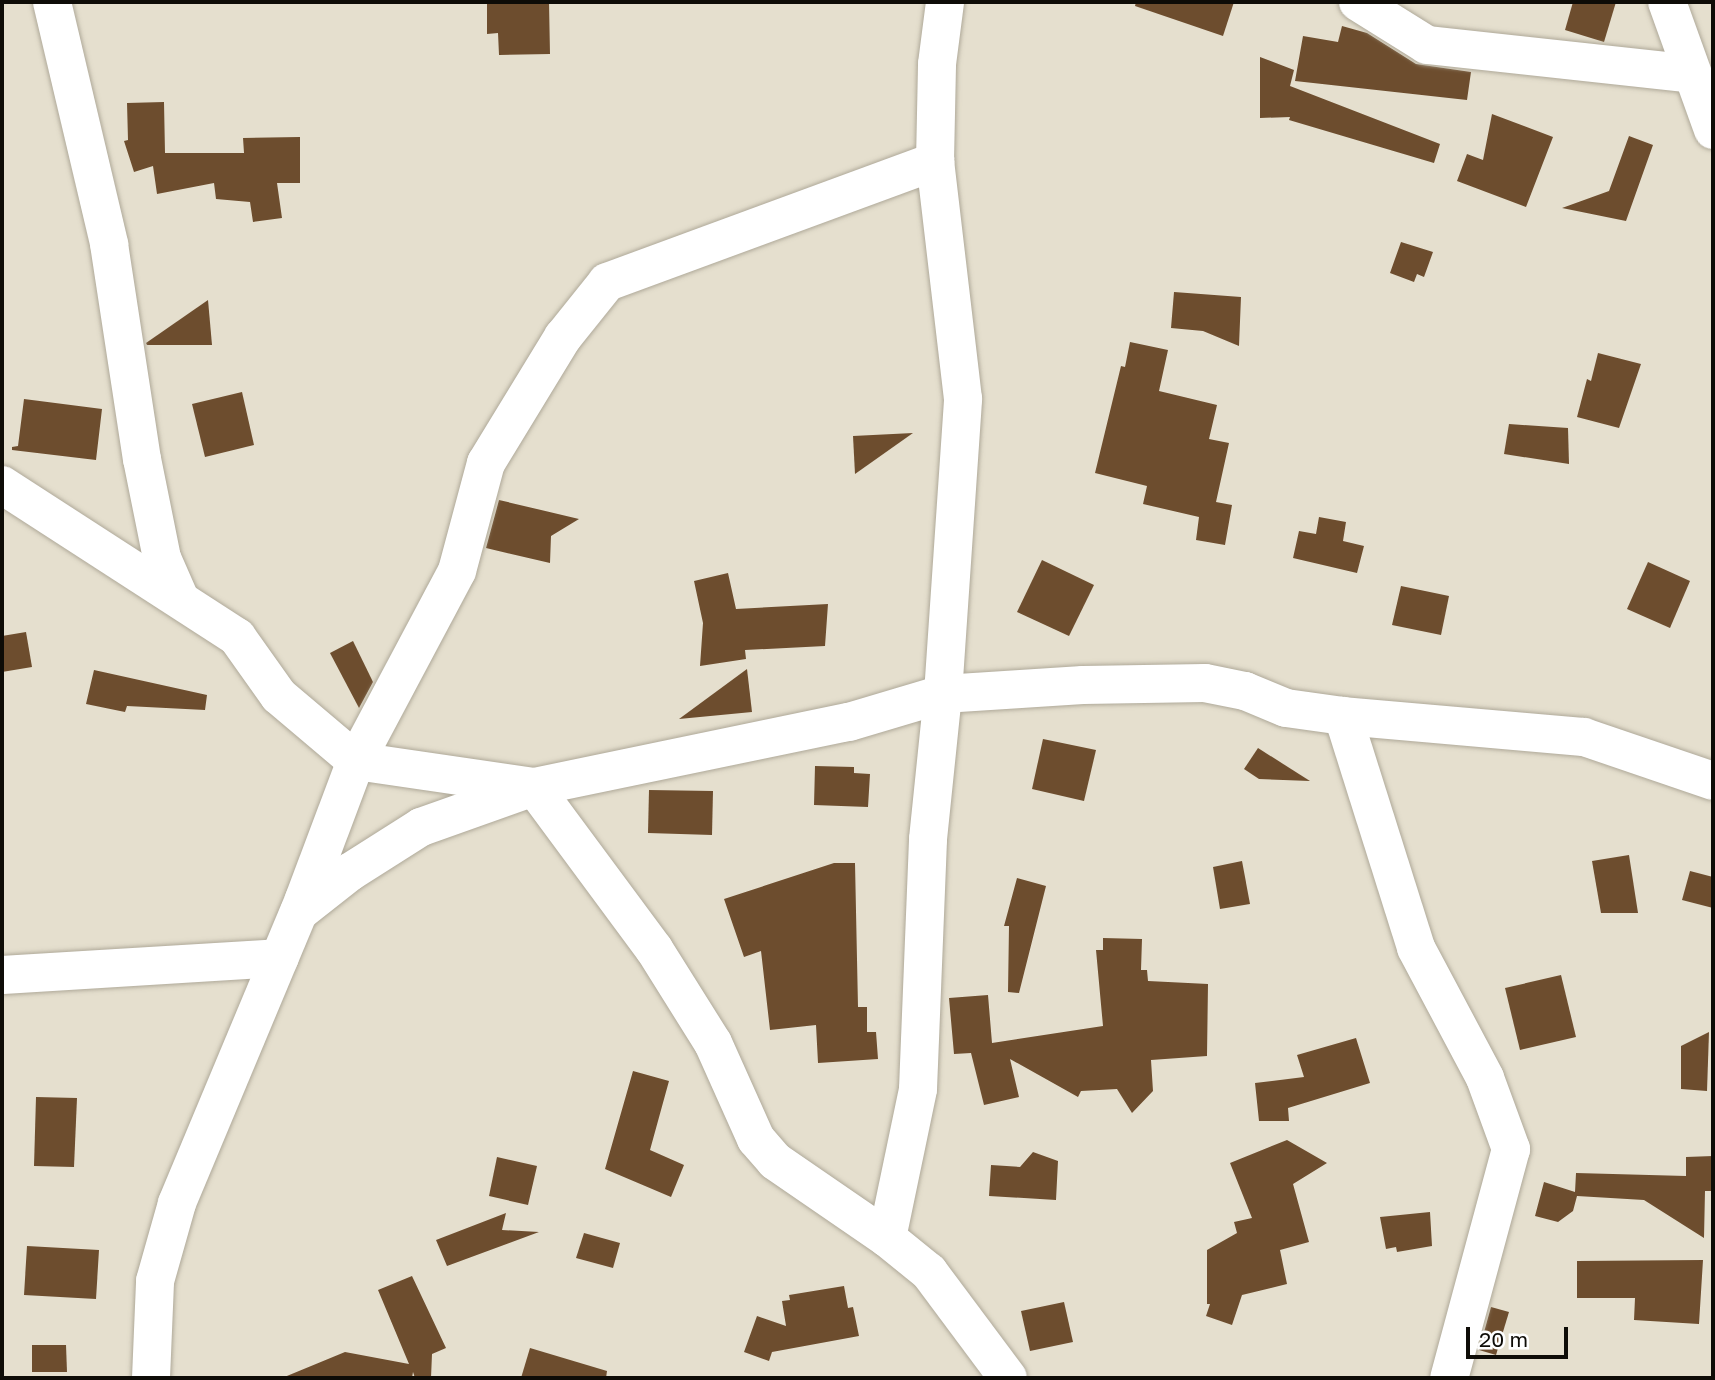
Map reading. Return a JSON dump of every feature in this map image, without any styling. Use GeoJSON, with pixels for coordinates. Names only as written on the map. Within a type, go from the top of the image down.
{"type":"FeatureCollection","features":[{"type":"Feature","properties":{"kind":"street"},"geometry":{"type":"LineString","coordinates":[[52,2],[109,244],[142,459],[162,558],[179,597]]}},
{"type":"Feature","properties":{"kind":"street"},"geometry":{"type":"LineString","coordinates":[[887,1238],[919,1089],[928,839],[943,694],[964,399],[935,161],[937,64],[945,2]]}},
{"type":"Feature","properties":{"kind":"street"},"geometry":{"type":"LineString","coordinates":[[1358,2],[1427,45],[1692,74]]}},
{"type":"Feature","properties":{"kind":"street"},"geometry":{"type":"LineString","coordinates":[[1667,2],[1713,130]]}},
{"type":"Feature","properties":{"kind":"street"},"geometry":{"type":"LineString","coordinates":[[151,1378],[155,1281],[177,1203],[298,913],[356,761],[457,571],[486,463],[564,337],[607,282],[935,161]]}},
{"type":"Feature","properties":{"kind":"street"},"geometry":{"type":"LineString","coordinates":[[2,485],[237,637],[279,696],[356,761],[534,787],[654,949],[706,1031],[756,1139],[775,1161],[887,1238],[929,1272],[1008,1378]]}},
{"type":"Feature","properties":{"kind":"street"},"geometry":{"type":"LineString","coordinates":[[298,913],[351,872],[421,827],[534,787],[849,722],[943,694],[1083,685],[1205,684],[1245,691],[1286,708],[1343,716],[1584,737],[1713,781]]}},
{"type":"Feature","properties":{"kind":"street"},"geometry":{"type":"LineString","coordinates":[[1343,716],[1416,948],[1485,1078],[1511,1149],[1449,1378]]}},
{"type":"Feature","properties":{"kind":"street"},"geometry":{"type":"LineString","coordinates":[[2,975],[279,958]]}},
{"type":"Feature","properties":{"kind":"building"},"geometry":{"type":"Polygon","coordinates":[[[487,2],[549,2],[550,54],[499,55],[498,33],[487,34],[487,2]]]}},
{"type":"Feature","properties":{"kind":"building"},"geometry":{"type":"Polygon","coordinates":[[[1136,2],[1234,2],[1223,36],[1135,6],[1136,2]]]}},
{"type":"Feature","properties":{"kind":"building"},"geometry":{"type":"Polygon","coordinates":[[[1573,2],[1616,2],[1604,42],[1565,30],[1573,2]]]}},
{"type":"Feature","properties":{"kind":"building"},"geometry":{"type":"Polygon","coordinates":[[[1342,26],[1367,33],[1416,64],[1471,72],[1467,100],[1295,81],[1303,36],[1338,42],[1342,26]]]}},
{"type":"Feature","properties":{"kind":"building"},"geometry":{"type":"Polygon","coordinates":[[[1260,57],[1294,70],[1290,86],[1440,144],[1434,163],[1289,120],[1290,117],[1260,118],[1260,57]]]}},
{"type":"Feature","properties":{"kind":"building"},"geometry":{"type":"Polygon","coordinates":[[[164,102],[165,153],[244,153],[243,138],[300,137],[300,183],[277,183],[282,218],[253,222],[250,202],[216,199],[214,183],[157,194],[153,166],[134,172],[124,141],[128,140],[127,103],[164,102]]]}},
{"type":"Feature","properties":{"kind":"building"},"geometry":{"type":"Polygon","coordinates":[[[1492,114],[1553,137],[1526,207],[1457,181],[1467,154],[1483,160],[1492,114]]]}},
{"type":"Feature","properties":{"kind":"building"},"geometry":{"type":"Polygon","coordinates":[[[1629,136],[1653,145],[1626,221],[1562,208],[1609,191],[1629,136]]]}},
{"type":"Feature","properties":{"kind":"building"},"geometry":{"type":"Polygon","coordinates":[[[1401,242],[1433,252],[1424,277],[1417,274],[1414,282],[1390,273],[1401,242]]]}},
{"type":"Feature","properties":{"kind":"building"},"geometry":{"type":"Polygon","coordinates":[[[1174,292],[1241,297],[1239,346],[1203,331],[1171,328],[1174,292]]]}},
{"type":"Feature","properties":{"kind":"building"},"geometry":{"type":"Polygon","coordinates":[[[208,300],[212,345],[147,345],[146,343],[208,300]]]}},
{"type":"Feature","properties":{"kind":"building"},"geometry":{"type":"Polygon","coordinates":[[[1130,342],[1168,350],[1159,391],[1217,405],[1209,439],[1229,443],[1216,502],[1232,505],[1225,545],[1196,540],[1199,517],[1143,504],[1147,486],[1095,473],[1121,366],[1125,367],[1130,342]]]}},
{"type":"Feature","properties":{"kind":"building"},"geometry":{"type":"Polygon","coordinates":[[[1598,353],[1641,364],[1619,428],[1577,417],[1587,379],[1591,381],[1598,353]]]}},
{"type":"Feature","properties":{"kind":"building"},"geometry":{"type":"Polygon","coordinates":[[[242,392],[254,445],[205,457],[192,404],[242,392]]]}},
{"type":"Feature","properties":{"kind":"building"},"geometry":{"type":"Polygon","coordinates":[[[24,399],[102,409],[96,460],[12,450],[12,447],[18,446],[24,399]]]}},
{"type":"Feature","properties":{"kind":"building"},"geometry":{"type":"Polygon","coordinates":[[[1509,424],[1568,428],[1569,464],[1504,454],[1509,424]]]}},
{"type":"Feature","properties":{"kind":"building"},"geometry":{"type":"Polygon","coordinates":[[[913,433],[855,474],[853,436],[913,433]]]}},
{"type":"Feature","properties":{"kind":"building"},"geometry":{"type":"Polygon","coordinates":[[[499,500],[579,519],[551,536],[550,563],[486,548],[499,500]]]}},
{"type":"Feature","properties":{"kind":"building"},"geometry":{"type":"Polygon","coordinates":[[[1319,517],[1346,522],[1343,541],[1364,546],[1357,573],[1293,558],[1299,531],[1316,534],[1319,517]]]}},
{"type":"Feature","properties":{"kind":"building"},"geometry":{"type":"Polygon","coordinates":[[[1042,560],[1094,585],[1069,636],[1017,612],[1042,560]]]}},
{"type":"Feature","properties":{"kind":"building"},"geometry":{"type":"Polygon","coordinates":[[[1648,562],[1690,581],[1670,628],[1627,609],[1648,562]]]}},
{"type":"Feature","properties":{"kind":"building"},"geometry":{"type":"Polygon","coordinates":[[[728,573],[736,609],[828,604],[825,646],[745,650],[746,659],[700,666],[703,623],[694,581],[728,573]]]}},
{"type":"Feature","properties":{"kind":"building"},"geometry":{"type":"Polygon","coordinates":[[[1401,586],[1449,596],[1441,635],[1392,625],[1401,586]]]}},
{"type":"Feature","properties":{"kind":"building"},"geometry":{"type":"Polygon","coordinates":[[[26,632],[32,667],[2,672],[2,636],[26,632]]]}},
{"type":"Feature","properties":{"kind":"building"},"geometry":{"type":"Polygon","coordinates":[[[353,641],[373,682],[359,708],[330,653],[353,641]]]}},
{"type":"Feature","properties":{"kind":"building"},"geometry":{"type":"Polygon","coordinates":[[[747,669],[752,712],[679,719],[747,669]]]}},
{"type":"Feature","properties":{"kind":"building"},"geometry":{"type":"Polygon","coordinates":[[[94,670],[207,695],[205,710],[127,706],[125,712],[86,704],[94,670]]]}},
{"type":"Feature","properties":{"kind":"building"},"geometry":{"type":"Polygon","coordinates":[[[1043,739],[1096,750],[1084,801],[1032,789],[1043,739]]]}},
{"type":"Feature","properties":{"kind":"building"},"geometry":{"type":"Polygon","coordinates":[[[1258,748],[1310,781],[1259,779],[1244,769],[1258,748]]]}},
{"type":"Feature","properties":{"kind":"building"},"geometry":{"type":"Polygon","coordinates":[[[815,766],[854,767],[854,773],[870,774],[868,807],[814,805],[815,766]]]}},
{"type":"Feature","properties":{"kind":"building"},"geometry":{"type":"Polygon","coordinates":[[[649,790],[713,791],[712,835],[648,833],[649,790]]]}},
{"type":"Feature","properties":{"kind":"building"},"geometry":{"type":"Polygon","coordinates":[[[1629,855],[1638,913],[1601,913],[1592,861],[1629,855]]]}},
{"type":"Feature","properties":{"kind":"building"},"geometry":{"type":"Polygon","coordinates":[[[1242,861],[1250,904],[1220,909],[1213,867],[1242,861]]]}},
{"type":"Feature","properties":{"kind":"building"},"geometry":{"type":"Polygon","coordinates":[[[834,863],[855,863],[858,1007],[867,1007],[867,1032],[876,1032],[878,1059],[818,1063],[816,1025],[770,1030],[761,951],[744,957],[724,899],[834,863]]]}},
{"type":"Feature","properties":{"kind":"building"},"geometry":{"type":"Polygon","coordinates":[[[1690,871],[1713,877],[1713,908],[1682,900],[1690,871]]]}},
{"type":"Feature","properties":{"kind":"building"},"geometry":{"type":"Polygon","coordinates":[[[1017,878],[1046,886],[1019,993],[1008,992],[1009,926],[1004,926],[1017,878]]]}},
{"type":"Feature","properties":{"kind":"building"},"geometry":{"type":"Polygon","coordinates":[[[1103,938],[1142,939],[1141,970],[1147,970],[1148,981],[1208,984],[1207,1056],[1151,1060],[1153,1091],[1132,1113],[1117,1089],[1081,1091],[1078,1097],[1010,1059],[1019,1097],[984,1105],[971,1053],[954,1054],[949,998],[988,995],[992,1043],[1103,1026],[1096,950],[1103,950],[1103,938]]]}},
{"type":"Feature","properties":{"kind":"building"},"geometry":{"type":"Polygon","coordinates":[[[1561,975],[1576,1037],[1520,1050],[1505,988],[1561,975]]]}},
{"type":"Feature","properties":{"kind":"building"},"geometry":{"type":"Polygon","coordinates":[[[1709,1032],[1707,1091],[1681,1089],[1681,1046],[1709,1032]]]}},
{"type":"Feature","properties":{"kind":"building"},"geometry":{"type":"Polygon","coordinates":[[[1356,1038],[1370,1083],[1288,1108],[1289,1121],[1259,1121],[1255,1083],[1304,1077],[1297,1055],[1356,1038]]]}},
{"type":"Feature","properties":{"kind":"building"},"geometry":{"type":"Polygon","coordinates":[[[633,1071],[669,1081],[650,1150],[684,1165],[671,1197],[605,1169],[633,1071]]]}},
{"type":"Feature","properties":{"kind":"building"},"geometry":{"type":"Polygon","coordinates":[[[36,1097],[77,1098],[74,1167],[34,1166],[36,1097]]]}},
{"type":"Feature","properties":{"kind":"building"},"geometry":{"type":"Polygon","coordinates":[[[1287,1140],[1327,1163],[1293,1184],[1309,1242],[1280,1250],[1287,1284],[1242,1295],[1232,1325],[1206,1316],[1210,1304],[1207,1304],[1207,1250],[1237,1233],[1234,1222],[1252,1218],[1230,1163],[1287,1140]]]}},
{"type":"Feature","properties":{"kind":"building"},"geometry":{"type":"Polygon","coordinates":[[[1033,1152],[1058,1161],[1056,1200],[989,1196],[991,1165],[1020,1167],[1033,1152]]]}},
{"type":"Feature","properties":{"kind":"building"},"geometry":{"type":"Polygon","coordinates":[[[1713,1156],[1713,1191],[1705,1191],[1704,1238],[1644,1200],[1577,1196],[1573,1211],[1558,1222],[1535,1216],[1544,1182],[1575,1192],[1576,1173],[1686,1176],[1686,1157],[1713,1156]]]}},
{"type":"Feature","properties":{"kind":"building"},"geometry":{"type":"Polygon","coordinates":[[[497,1157],[537,1166],[528,1205],[489,1196],[497,1157]]]}},
{"type":"Feature","properties":{"kind":"building"},"geometry":{"type":"Polygon","coordinates":[[[1430,1212],[1432,1246],[1397,1252],[1396,1247],[1386,1249],[1380,1217],[1430,1212]]]}},
{"type":"Feature","properties":{"kind":"building"},"geometry":{"type":"Polygon","coordinates":[[[506,1213],[502,1230],[539,1232],[447,1266],[436,1240],[506,1213]]]}},
{"type":"Feature","properties":{"kind":"building"},"geometry":{"type":"Polygon","coordinates":[[[584,1233],[620,1243],[613,1268],[576,1258],[584,1233]]]}},
{"type":"Feature","properties":{"kind":"building"},"geometry":{"type":"Polygon","coordinates":[[[27,1246],[99,1250],[96,1299],[24,1295],[27,1246]]]}},
{"type":"Feature","properties":{"kind":"building"},"geometry":{"type":"Polygon","coordinates":[[[1703,1260],[1699,1324],[1634,1320],[1635,1298],[1577,1298],[1577,1261],[1703,1260]]]}},
{"type":"Feature","properties":{"kind":"building"},"geometry":{"type":"Polygon","coordinates":[[[412,1276],[446,1348],[432,1354],[431,1378],[415,1378],[413,1372],[412,1378],[282,1378],[345,1352],[409,1364],[378,1290],[412,1276]]]}},
{"type":"Feature","properties":{"kind":"building"},"geometry":{"type":"Polygon","coordinates":[[[844,1286],[848,1308],[853,1307],[859,1336],[772,1352],[769,1361],[744,1352],[757,1316],[786,1326],[782,1301],[790,1300],[789,1295],[844,1286]]]}},
{"type":"Feature","properties":{"kind":"building"},"geometry":{"type":"Polygon","coordinates":[[[1064,1302],[1073,1342],[1030,1351],[1021,1311],[1064,1302]]]}},
{"type":"Feature","properties":{"kind":"building"},"geometry":{"type":"Polygon","coordinates":[[[1491,1307],[1509,1312],[1496,1355],[1479,1350],[1491,1307]]]}},
{"type":"Feature","properties":{"kind":"building"},"geometry":{"type":"Polygon","coordinates":[[[32,1345],[66,1345],[67,1372],[32,1372],[32,1345]]]}},
{"type":"Feature","properties":{"kind":"building"},"geometry":{"type":"Polygon","coordinates":[[[530,1348],[607,1371],[606,1378],[521,1378],[530,1348]]]}}]}
